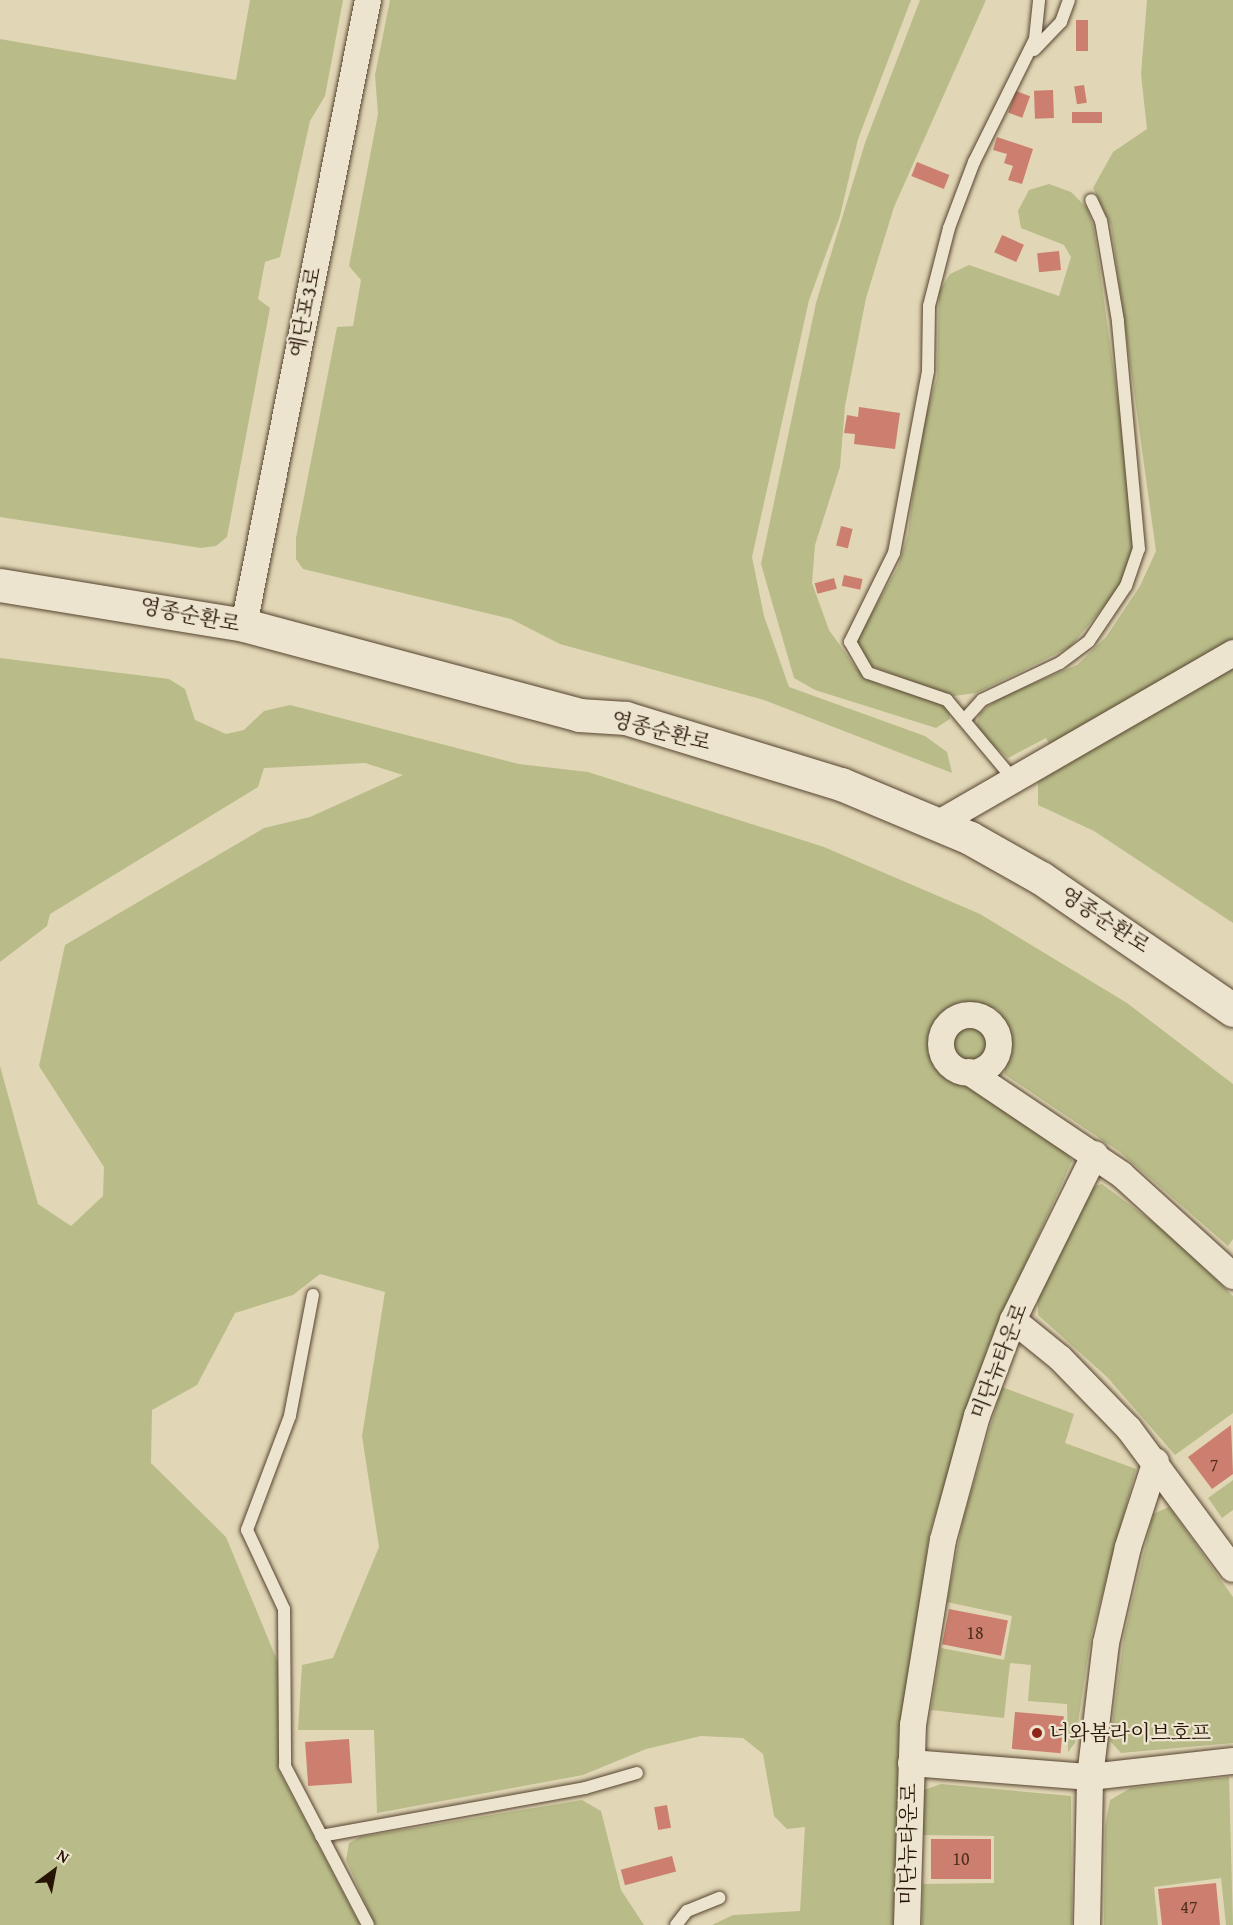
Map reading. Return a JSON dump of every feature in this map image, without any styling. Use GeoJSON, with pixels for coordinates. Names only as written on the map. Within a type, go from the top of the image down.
{"type":"FeatureCollection","features":[{"type":"Feature","properties":{"kind":"main road","name":"영종순환로"},"geometry":{"type":"LineString","coordinates":[[0,585],[244,625],[579,715],[626,718],[743,752],[939,824],[1041,878],[1233,1010]]}},
{"type":"Feature","properties":{"kind":"street","name":"예단포3로"},"geometry":{"type":"LineString","coordinates":[[244,625],[368,0]]}},
{"type":"Feature","properties":{"kind":"street"},"geometry":{"type":"LineString","coordinates":[[939,824],[1233,653]]}},
{"type":"Feature","properties":{"kind":"street"},"geometry":{"type":"LineString","coordinates":[[969,1072],[1095,1154],[1233,1276]]}},
{"type":"Feature","properties":{"kind":"street","name":"미단뉴타운로"},"geometry":{"type":"LineString","coordinates":[[907,1925],[911,1763],[943,1540],[977,1416],[1013,1320],[1095,1154]]}},
{"type":"Feature","properties":{"kind":"street"},"geometry":{"type":"LineString","coordinates":[[1013,1320],[1060,1358],[1156,1461],[1233,1569]]}},
{"type":"Feature","properties":{"kind":"street"},"geometry":{"type":"LineString","coordinates":[[1087,1925],[1090,1777],[1112,1613],[1156,1461]]}},
{"type":"Feature","properties":{"kind":"street","name":"미단뉴타운로"},"geometry":{"type":"LineString","coordinates":[[911,1763],[1090,1777],[1233,1761]]}},
{"type":"Feature","properties":{"kind":"lane"},"geometry":{"type":"LineString","coordinates":[[1013,779],[963,720],[933,693],[868,673],[850,642],[894,553],[928,371],[929,306],[950,228],[974,162],[1027,58],[1039,25],[1039,0]]}},
{"type":"Feature","properties":{"kind":"lane"},"geometry":{"type":"LineString","coordinates":[[1027,58],[1061,22],[1069,0]]}},
{"type":"Feature","properties":{"kind":"lane"},"geometry":{"type":"LineString","coordinates":[[963,720],[995,691],[1050,668],[1082,647],[1116,604],[1139,549],[1118,321],[1101,222],[1091,200]]}},
{"type":"Feature","properties":{"kind":"lane"},"geometry":{"type":"LineString","coordinates":[[313,1295],[290,1416],[247,1530],[284,1609],[285,1766],[368,1925]]}},
{"type":"Feature","properties":{"kind":"lane"},"geometry":{"type":"LineString","coordinates":[[321,1836],[637,1773]]}},
{"type":"Feature","properties":{"kind":"lane"},"geometry":{"type":"LineString","coordinates":[[676,1925],[687,1911],[720,1898]]}},
{"type":"Feature","properties":{"kind":"green space"},"geometry":{"type":"Polygon","coordinates":[[[250,0],[343,0],[325,96],[310,121],[280,257],[265,262],[258,299],[270,308],[227,537],[216,546],[201,548],[0,517],[0,39],[236,80],[250,0]]]}},
{"type":"Feature","properties":{"kind":"green space"},"geometry":{"type":"Polygon","coordinates":[[[390,0],[911,0],[858,139],[840,216],[809,300],[752,557],[764,616],[789,687],[925,736],[947,752],[952,773],[764,700],[560,644],[511,619],[303,569],[296,559],[296,538],[337,327],[353,326],[361,280],[349,266],[378,114],[375,75],[390,0]]]}},
{"type":"Feature","properties":{"kind":"green space"},"geometry":{"type":"Polygon","coordinates":[[[920,0],[986,0],[894,207],[866,298],[845,406],[840,467],[815,545],[812,583],[829,630],[856,668],[882,686],[924,694],[948,707],[950,719],[936,728],[815,690],[794,678],[761,564],[816,303],[865,143],[920,0]]]}},
{"type":"Feature","properties":{"kind":"green space"},"geometry":{"type":"Polygon","coordinates":[[[1147,0],[1233,0],[1233,640],[1050,745],[1046,738],[1008,758],[975,729],[980,713],[999,698],[1077,665],[1106,637],[1140,586],[1156,551],[1111,225],[1093,188],[1113,152],[1147,129],[1141,74],[1147,0]]]}},
{"type":"Feature","properties":{"kind":"green space"},"geometry":{"type":"Polygon","coordinates":[[[1049,184],[1071,192],[1087,208],[1094,229],[1133,507],[1132,551],[1117,591],[1070,647],[976,693],[954,696],[873,667],[860,653],[857,639],[898,567],[908,534],[920,436],[937,377],[939,292],[950,274],[969,265],[1059,296],[1071,257],[1064,245],[1021,228],[1018,211],[1029,190],[1049,184]]]}},
{"type":"Feature","properties":{"kind":"green space"},"geometry":{"type":"Polygon","coordinates":[[[0,658],[169,679],[185,689],[195,720],[226,734],[244,730],[264,711],[290,705],[519,764],[588,772],[824,847],[980,914],[1127,1003],[1233,1084],[1233,1239],[1228,1246],[1120,1152],[1004,1074],[1011,1031],[997,1009],[958,1002],[935,1024],[932,1047],[942,1068],[1065,1150],[1072,1161],[987,1349],[930,1531],[900,1736],[895,1925],[712,1925],[733,1915],[800,1911],[805,1827],[787,1829],[774,1816],[763,1754],[743,1738],[701,1736],[646,1749],[583,1775],[377,1813],[374,1730],[298,1730],[302,1665],[333,1658],[379,1547],[362,1436],[385,1292],[320,1274],[293,1295],[235,1313],[197,1385],[152,1410],[151,1463],[226,1537],[279,1665],[279,1771],[360,1925],[0,1925],[0,1066],[38,1204],[71,1226],[103,1196],[104,1167],[39,1066],[65,945],[264,828],[310,817],[403,775],[365,763],[264,768],[258,787],[50,914],[47,926],[0,962],[0,658]]]}},
{"type":"Feature","properties":{"kind":"green space"},"geometry":{"type":"Polygon","coordinates":[[[1233,666],[1233,923],[1094,831],[1038,805],[1038,782],[1233,666]]]}},
{"type":"Feature","properties":{"kind":"green space"},"geometry":{"type":"Polygon","coordinates":[[[970,1025],[983,1031],[989,1044],[983,1057],[970,1063],[957,1057],[951,1044],[957,1031],[970,1025]]]}},
{"type":"Feature","properties":{"kind":"green space"},"geometry":{"type":"Polygon","coordinates":[[[1102,1184],[1165,1231],[1233,1296],[1233,1413],[1175,1455],[1107,1377],[1038,1315],[1038,1300],[1068,1233],[1092,1187],[1102,1184]]]}},
{"type":"Feature","properties":{"kind":"green space"},"geometry":{"type":"Polygon","coordinates":[[[1002,1387],[1074,1414],[1065,1443],[1136,1469],[1091,1636],[1075,1743],[1068,1752],[1067,1704],[1028,1701],[1031,1665],[1010,1663],[1004,1718],[931,1710],[941,1648],[1004,1660],[1012,1616],[947,1602],[963,1520],[1002,1387]]]}},
{"type":"Feature","properties":{"kind":"green space"},"geometry":{"type":"Polygon","coordinates":[[[1233,1480],[1233,1510],[1222,1518],[1208,1498],[1233,1480]]]}},
{"type":"Feature","properties":{"kind":"green space"},"geometry":{"type":"Polygon","coordinates":[[[1169,1507],[1233,1597],[1233,1743],[1121,1753],[1110,1741],[1124,1637],[1153,1514],[1169,1507]]]}},
{"type":"Feature","properties":{"kind":"green space"},"geometry":{"type":"Polygon","coordinates":[[[1229,1777],[1233,1925],[1226,1925],[1221,1878],[1154,1887],[1158,1925],[1104,1925],[1105,1826],[1110,1800],[1131,1788],[1229,1777]]]}},
{"type":"Feature","properties":{"kind":"green space"},"geometry":{"type":"Polygon","coordinates":[[[941,1784],[1071,1796],[1072,1925],[922,1925],[923,1884],[994,1883],[994,1836],[922,1835],[924,1790],[941,1784]]]}},
{"type":"Feature","properties":{"kind":"green space"},"geometry":{"type":"Polygon","coordinates":[[[582,1800],[601,1811],[621,1890],[644,1925],[375,1925],[346,1860],[349,1843],[360,1837],[582,1800]]]}},
{"type":"Feature","properties":{"kind":"building"},"geometry":{"type":"Polygon","coordinates":[[[1076,20],[1088,20],[1088,51],[1076,51],[1076,20]]]}},
{"type":"Feature","properties":{"kind":"building"},"geometry":{"type":"Polygon","coordinates":[[[1084,85],[1087,103],[1077,104],[1074,87],[1084,85]]]}},
{"type":"Feature","properties":{"kind":"building"},"geometry":{"type":"Polygon","coordinates":[[[1053,90],[1054,118],[1035,119],[1034,91],[1053,90]]]}},
{"type":"Feature","properties":{"kind":"building"},"geometry":{"type":"Polygon","coordinates":[[[1016,91],[1030,96],[1022,118],[1008,113],[1016,91]]]}},
{"type":"Feature","properties":{"kind":"building"},"geometry":{"type":"Polygon","coordinates":[[[1072,112],[1102,112],[1102,123],[1072,123],[1072,112]]]}},
{"type":"Feature","properties":{"kind":"building"},"geometry":{"type":"Polygon","coordinates":[[[997,137],[1033,149],[1022,184],[1008,180],[1013,166],[1004,163],[1007,154],[993,150],[997,137]]]}},
{"type":"Feature","properties":{"kind":"building"},"geometry":{"type":"Polygon","coordinates":[[[917,162],[949,175],[944,189],[911,176],[917,162]]]}},
{"type":"Feature","properties":{"kind":"building"},"geometry":{"type":"Polygon","coordinates":[[[1002,235],[1024,245],[1016,262],[994,252],[1002,235]]]}},
{"type":"Feature","properties":{"kind":"building"},"geometry":{"type":"Polygon","coordinates":[[[1059,251],[1061,270],[1039,272],[1037,253],[1059,251]]]}},
{"type":"Feature","properties":{"kind":"building"},"geometry":{"type":"Polygon","coordinates":[[[859,407],[900,413],[895,449],[854,444],[855,434],[844,433],[847,415],[858,417],[859,407]]]}},
{"type":"Feature","properties":{"kind":"building"},"geometry":{"type":"Polygon","coordinates":[[[841,526],[853,529],[848,548],[836,545],[841,526]]]}},
{"type":"Feature","properties":{"kind":"building"},"geometry":{"type":"Polygon","coordinates":[[[844,575],[863,579],[860,590],[842,586],[844,575]]]}},
{"type":"Feature","properties":{"kind":"building"},"geometry":{"type":"Polygon","coordinates":[[[834,578],[837,589],[818,594],[815,583],[834,578]]]}},
{"type":"Feature","properties":{"kind":"building"},"geometry":{"type":"Polygon","coordinates":[[[1231,1425],[1233,1474],[1212,1489],[1188,1457],[1231,1425]]]}},
{"type":"Feature","properties":{"kind":"building"},"geometry":{"type":"Polygon","coordinates":[[[949,1609],[1008,1620],[1001,1656],[942,1644],[949,1609]]]}},
{"type":"Feature","properties":{"kind":"building"},"geometry":{"type":"Polygon","coordinates":[[[1015,1712],[1064,1716],[1061,1753],[1012,1749],[1015,1712]]]}},
{"type":"Feature","properties":{"kind":"building"},"geometry":{"type":"Polygon","coordinates":[[[349,1739],[352,1783],[308,1786],[305,1742],[349,1739]]]}},
{"type":"Feature","properties":{"kind":"building"},"geometry":{"type":"Polygon","coordinates":[[[667,1805],[671,1828],[658,1830],[654,1807],[667,1805]]]}},
{"type":"Feature","properties":{"kind":"building"},"geometry":{"type":"Polygon","coordinates":[[[931,1839],[991,1839],[991,1879],[931,1879],[931,1839]]]}},
{"type":"Feature","properties":{"kind":"building"},"geometry":{"type":"Polygon","coordinates":[[[672,1856],[676,1871],[625,1885],[621,1870],[672,1856]]]}},
{"type":"Feature","properties":{"kind":"building"},"geometry":{"type":"Polygon","coordinates":[[[1216,1883],[1220,1925],[1162,1925],[1158,1889],[1216,1883]]]}},
{"type":"Feature","properties":{"kind":"place","name":"너와봄라이브호프"},"geometry":{"type":"Point","coordinates":[1037,1733]}}]}
